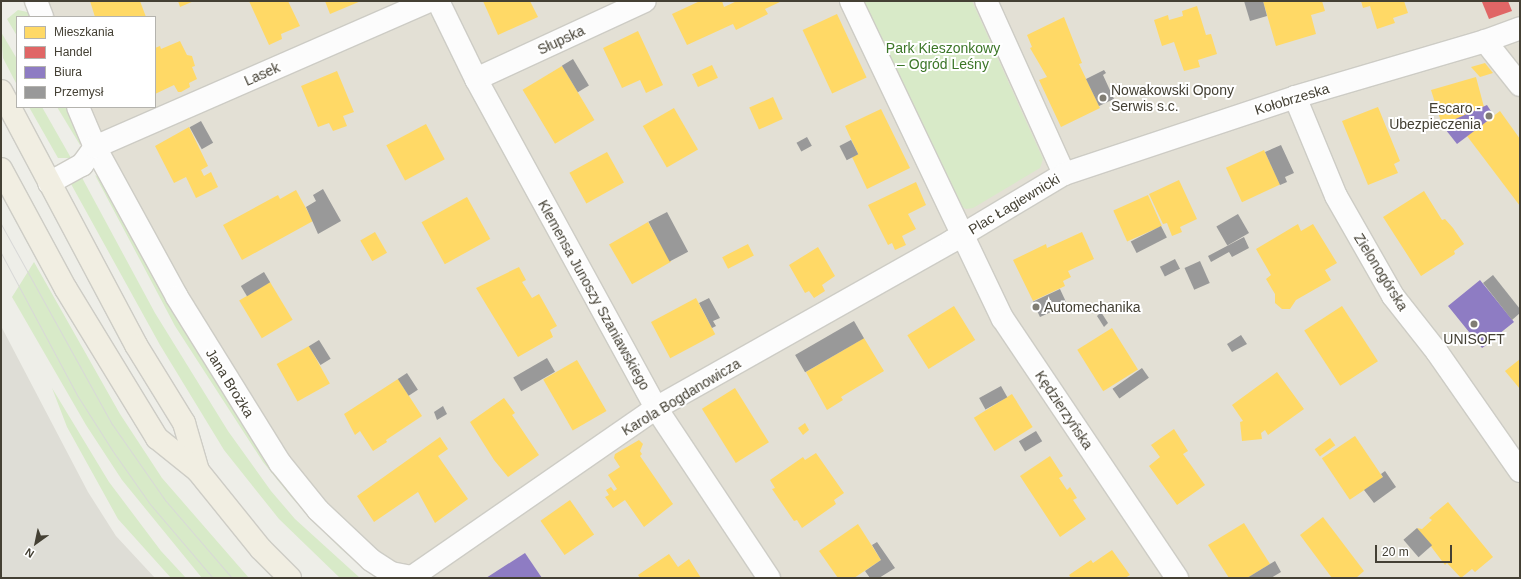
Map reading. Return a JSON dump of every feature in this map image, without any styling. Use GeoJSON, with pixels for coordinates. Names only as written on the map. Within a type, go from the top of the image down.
{"type":"FeatureCollection","features":[{"type":"Feature","properties":{"kind":"main road"},"geometry":{"type":"LineString","coordinates":[[1,91],[136,345],[184,423],[198,471]]}},
{"type":"Feature","properties":{"kind":"main road"},"geometry":{"type":"LineString","coordinates":[[1,168],[74,302],[157,438],[198,471],[261,549],[290,578]]}},
{"type":"Feature","properties":{"kind":"street"},"geometry":{"type":"LineString","coordinates":[[36,1],[42,16]]}},
{"type":"Feature","properties":{"kind":"street","name":"Lasek"},"geometry":{"type":"LineString","coordinates":[[95,147],[430,1]]}},
{"type":"Feature","properties":{"kind":"street","name":"Klemensa Junoszy Szaniawskiego"},"geometry":{"type":"LineString","coordinates":[[438,1],[476,79],[656,408],[769,578]]}},
{"type":"Feature","properties":{"kind":"street","name":"Słupska"},"geometry":{"type":"LineString","coordinates":[[476,79],[645,1]]}},
{"type":"Feature","properties":{"kind":"street","name":"Plac Łagiewnicki"},"geometry":{"type":"LineString","coordinates":[[852,1],[961,236],[1064,174],[986,1]]}},
{"type":"Feature","properties":{"kind":"street","name":"Kołobrzeska"},"geometry":{"type":"LineString","coordinates":[[1064,174],[1295,97],[1485,41],[1520,28]]}},
{"type":"Feature","properties":{"kind":"street"},"geometry":{"type":"LineString","coordinates":[[1485,41],[1520,85]]}},
{"type":"Feature","properties":{"kind":"street","name":"Zielonogórska"},"geometry":{"type":"LineString","coordinates":[[1295,97],[1336,196],[1393,296],[1437,352],[1520,471]]}},
{"type":"Feature","properties":{"kind":"street","name":"Jana Brożka"},"geometry":{"type":"LineString","coordinates":[[78,108],[95,147],[177,297],[280,463],[318,510],[371,560],[391,573],[412,577]]}},
{"type":"Feature","properties":{"kind":"street"},"geometry":{"type":"LineString","coordinates":[[49,183],[82,165],[95,147]]}},
{"type":"Feature","properties":{"kind":"street","name":"Karola Bogdanowicza"},"geometry":{"type":"LineString","coordinates":[[412,577],[656,408],[961,236]]}},
{"type":"Feature","properties":{"kind":"street","name":"Kędzierzyńska"},"geometry":{"type":"LineString","coordinates":[[961,236],[1003,320],[1177,578]]}},
{"type":"Feature","properties":{"kind":"shaded area"},"geometry":{"type":"Polygon","coordinates":[[[46,1],[1520,1],[1520,578],[407,578],[319,502],[274,448],[107,157],[87,108],[156,108],[156,16],[53,16],[46,1]]]}},
{"type":"Feature","properties":{"kind":"shaded area"},"geometry":{"type":"Polygon","coordinates":[[[1,326],[88,492],[116,536],[155,578],[1,578],[1,326]]]}},
{"type":"Feature","properties":{"kind":"green space","name":"Park Kieszonkowy – Ogród Leśny"},"geometry":{"type":"Polygon","coordinates":[[[863,1],[972,1],[1043,159],[1040,168],[973,208],[966,209],[959,205],[863,1]]]}},
{"type":"Feature","properties":{"kind":"green space"},"geometry":{"type":"Polygon","coordinates":[[[18,10],[32,13],[34,16],[16,16],[16,34],[7,19],[18,10]]]}},
{"type":"Feature","properties":{"kind":"green space"},"geometry":{"type":"Polygon","coordinates":[[[1,32],[16,57],[16,83],[3,58],[1,32]]]}},
{"type":"Feature","properties":{"kind":"green space"},"geometry":{"type":"Polygon","coordinates":[[[30,108],[43,108],[71,158],[58,158],[30,108]]]}},
{"type":"Feature","properties":{"kind":"green space"},"geometry":{"type":"Polygon","coordinates":[[[58,108],[72,108],[81,138],[80,145],[58,108]]]}},
{"type":"Feature","properties":{"kind":"green space"},"geometry":{"type":"Polygon","coordinates":[[[80,174],[155,313],[228,431],[271,491],[295,519],[360,578],[340,578],[279,519],[224,450],[160,345],[71,184],[80,174]]]}},
{"type":"Feature","properties":{"kind":"green space"},"geometry":{"type":"Polygon","coordinates":[[[95,175],[105,183],[192,341],[263,450],[389,578],[377,578],[341,549],[292,498],[263,462],[175,326],[95,175]]]}},
{"type":"Feature","properties":{"kind":"green space"},"geometry":{"type":"Polygon","coordinates":[[[34,262],[120,414],[162,478],[249,578],[202,578],[122,480],[86,425],[12,297],[34,262]]]}},
{"type":"Feature","properties":{"kind":"green space"},"geometry":{"type":"Polygon","coordinates":[[[52,388],[109,482],[161,551],[186,578],[171,578],[118,519],[67,427],[52,388]]]}},
{"type":"Feature","properties":{"kind":"building: Mieszkania"},"geometry":{"type":"Polygon","coordinates":[[[90,1],[140,1],[146,16],[95,16],[90,1]]]}},
{"type":"Feature","properties":{"kind":"building: Mieszkania"},"geometry":{"type":"Polygon","coordinates":[[[178,1],[194,1],[180,7],[178,1]]]}},
{"type":"Feature","properties":{"kind":"building: Mieszkania"},"geometry":{"type":"Polygon","coordinates":[[[249,1],[288,1],[300,26],[281,34],[282,39],[269,45],[249,1]]]}},
{"type":"Feature","properties":{"kind":"building: Mieszkania"},"geometry":{"type":"Polygon","coordinates":[[[325,1],[361,1],[330,14],[325,1]]]}},
{"type":"Feature","properties":{"kind":"building: Mieszkania"},"geometry":{"type":"Polygon","coordinates":[[[483,1],[530,1],[538,17],[498,35],[483,1]]]}},
{"type":"Feature","properties":{"kind":"building: Mieszkania"},"geometry":{"type":"Polygon","coordinates":[[[700,1],[722,1],[724,7],[737,1],[782,1],[765,9],[768,14],[736,30],[733,24],[687,45],[672,14],[700,1]]]}},
{"type":"Feature","properties":{"kind":"building: Mieszkania"},"geometry":{"type":"Polygon","coordinates":[[[1263,1],[1322,1],[1325,11],[1311,15],[1316,34],[1276,46],[1263,1]]]}},
{"type":"Feature","properties":{"kind":"building: Mieszkania"},"geometry":{"type":"Polygon","coordinates":[[[1361,1],[1404,1],[1408,13],[1393,18],[1395,23],[1377,29],[1370,6],[1363,8],[1361,1]]]}},
{"type":"Feature","properties":{"kind":"building: Mieszkania"},"geometry":{"type":"Polygon","coordinates":[[[1197,6],[1206,35],[1211,34],[1217,54],[1198,60],[1200,67],[1184,71],[1174,42],[1162,46],[1154,20],[1168,15],[1169,20],[1183,16],[1182,11],[1197,6]]]}},
{"type":"Feature","properties":{"kind":"building: Mieszkania"},"geometry":{"type":"Polygon","coordinates":[[[837,14],[867,77],[832,94],[803,30],[837,14]]]}},
{"type":"Feature","properties":{"kind":"building: Mieszkania"},"geometry":{"type":"Polygon","coordinates":[[[1064,17],[1082,63],[1079,64],[1100,108],[1061,127],[1039,80],[1047,77],[1030,48],[1032,47],[1027,35],[1064,17]]]}},
{"type":"Feature","properties":{"kind":"building: Mieszkania"},"geometry":{"type":"Polygon","coordinates":[[[638,31],[663,85],[646,93],[640,80],[622,88],[603,48],[638,31]]]}},
{"type":"Feature","properties":{"kind":"building: Mieszkania"},"geometry":{"type":"Polygon","coordinates":[[[180,41],[187,55],[192,56],[195,66],[192,67],[197,79],[189,83],[190,87],[178,92],[174,85],[156,94],[156,48],[160,46],[161,49],[180,41]]]}},
{"type":"Feature","properties":{"kind":"building: Mieszkania"},"geometry":{"type":"Polygon","coordinates":[[[1485,63],[1493,73],[1480,77],[1471,67],[1485,63]]]}},
{"type":"Feature","properties":{"kind":"building: Mieszkania"},"geometry":{"type":"Polygon","coordinates":[[[712,65],[718,78],[698,87],[692,74],[712,65]]]}},
{"type":"Feature","properties":{"kind":"building: Mieszkania"},"geometry":{"type":"Polygon","coordinates":[[[562,66],[594,120],[555,144],[523,90],[562,66]]]}},
{"type":"Feature","properties":{"kind":"building: Mieszkania"},"geometry":{"type":"Polygon","coordinates":[[[337,71],[354,112],[343,116],[347,126],[333,131],[329,123],[318,127],[301,86],[337,71]]]}},
{"type":"Feature","properties":{"kind":"building: Mieszkania"},"geometry":{"type":"Polygon","coordinates":[[[1476,77],[1484,107],[1442,125],[1431,90],[1476,77]]]}},
{"type":"Feature","properties":{"kind":"building: Mieszkania"},"geometry":{"type":"Polygon","coordinates":[[[773,97],[783,119],[759,130],[749,108],[773,97]]]}},
{"type":"Feature","properties":{"kind":"building: Mieszkania"},"geometry":{"type":"Polygon","coordinates":[[[1378,107],[1400,161],[1394,164],[1398,173],[1368,185],[1342,121],[1378,107]]]}},
{"type":"Feature","properties":{"kind":"building: Mieszkania"},"geometry":{"type":"Polygon","coordinates":[[[674,108],[698,150],[667,168],[643,126],[674,108]]]}},
{"type":"Feature","properties":{"kind":"building: Mieszkania"},"geometry":{"type":"Polygon","coordinates":[[[881,109],[910,168],[867,189],[852,157],[858,154],[845,126],[881,109]]]}},
{"type":"Feature","properties":{"kind":"building: Mieszkania"},"geometry":{"type":"Polygon","coordinates":[[[1500,111],[1520,139],[1520,206],[1467,136],[1500,111]]]}},
{"type":"Feature","properties":{"kind":"building: Mieszkania"},"geometry":{"type":"Polygon","coordinates":[[[426,124],[445,159],[405,180],[386,145],[426,124]]]}},
{"type":"Feature","properties":{"kind":"building: Mieszkania"},"geometry":{"type":"Polygon","coordinates":[[[189,127],[208,166],[201,170],[204,176],[211,172],[218,187],[196,198],[186,177],[174,183],[155,146],[189,127]]]}},
{"type":"Feature","properties":{"kind":"building: Mieszkania"},"geometry":{"type":"Polygon","coordinates":[[[1264,150],[1280,184],[1242,202],[1226,168],[1264,150]]]}},
{"type":"Feature","properties":{"kind":"building: Mieszkania"},"geometry":{"type":"Polygon","coordinates":[[[607,152],[624,183],[586,203],[569,173],[607,152]]]}},
{"type":"Feature","properties":{"kind":"building: Mieszkania"},"geometry":{"type":"Polygon","coordinates":[[[1179,180],[1197,219],[1180,227],[1182,232],[1172,236],[1167,223],[1163,224],[1149,194],[1179,180]]]}},
{"type":"Feature","properties":{"kind":"building: Mieszkania"},"geometry":{"type":"Polygon","coordinates":[[[916,182],[926,205],[908,214],[916,229],[902,236],[906,245],[895,250],[892,243],[888,245],[868,205],[916,182]]]}},
{"type":"Feature","properties":{"kind":"building: Mieszkania"},"geometry":{"type":"Polygon","coordinates":[[[296,190],[313,221],[242,260],[223,225],[278,195],[280,199],[296,190]]]}},
{"type":"Feature","properties":{"kind":"building: Mieszkania"},"geometry":{"type":"Polygon","coordinates":[[[1424,191],[1442,220],[1445,219],[1464,244],[1454,251],[1455,254],[1421,276],[1383,217],[1424,191]]]}},
{"type":"Feature","properties":{"kind":"building: Mieszkania"},"geometry":{"type":"Polygon","coordinates":[[[1148,195],[1162,226],[1127,242],[1113,210],[1148,195]]]}},
{"type":"Feature","properties":{"kind":"building: Mieszkania"},"geometry":{"type":"Polygon","coordinates":[[[467,197],[490,239],[445,264],[422,222],[467,197]]]}},
{"type":"Feature","properties":{"kind":"building: Mieszkania"},"geometry":{"type":"Polygon","coordinates":[[[648,222],[671,262],[632,284],[609,244],[648,222]]]}},
{"type":"Feature","properties":{"kind":"building: Mieszkania"},"geometry":{"type":"Polygon","coordinates":[[[1298,224],[1301,231],[1313,224],[1337,263],[1325,270],[1331,280],[1296,300],[1290,309],[1282,309],[1275,303],[1275,294],[1266,279],[1271,275],[1256,249],[1298,224]]]}},
{"type":"Feature","properties":{"kind":"building: Mieszkania"},"geometry":{"type":"Polygon","coordinates":[[[375,232],[387,253],[372,261],[360,241],[375,232]]]}},
{"type":"Feature","properties":{"kind":"building: Mieszkania"},"geometry":{"type":"Polygon","coordinates":[[[1082,232],[1094,259],[1068,271],[1071,277],[1063,281],[1065,286],[1033,301],[1013,260],[1046,244],[1047,248],[1082,232]]]}},
{"type":"Feature","properties":{"kind":"building: Mieszkania"},"geometry":{"type":"Polygon","coordinates":[[[748,244],[754,256],[728,269],[722,257],[748,244]]]}},
{"type":"Feature","properties":{"kind":"building: Mieszkania"},"geometry":{"type":"Polygon","coordinates":[[[818,247],[835,276],[822,285],[825,291],[814,298],[809,291],[805,293],[789,265],[818,247]]]}},
{"type":"Feature","properties":{"kind":"building: Mieszkania"},"geometry":{"type":"Polygon","coordinates":[[[519,267],[526,280],[522,282],[532,298],[539,294],[557,326],[550,330],[553,337],[518,357],[476,288],[519,267]]]}},
{"type":"Feature","properties":{"kind":"building: Mieszkania"},"geometry":{"type":"Polygon","coordinates":[[[270,282],[293,320],[262,338],[239,301],[270,282]]]}},
{"type":"Feature","properties":{"kind":"building: Mieszkania"},"geometry":{"type":"Polygon","coordinates":[[[696,298],[715,334],[670,358],[651,322],[696,298]]]}},
{"type":"Feature","properties":{"kind":"building: Mieszkania"},"geometry":{"type":"Polygon","coordinates":[[[954,306],[975,340],[929,369],[907,335],[954,306]]]}},
{"type":"Feature","properties":{"kind":"building: Mieszkania"},"geometry":{"type":"Polygon","coordinates":[[[1342,306],[1378,361],[1340,386],[1304,331],[1342,306]]]}},
{"type":"Feature","properties":{"kind":"building: Mieszkania"},"geometry":{"type":"Polygon","coordinates":[[[1112,328],[1138,370],[1103,391],[1077,350],[1112,328]]]}},
{"type":"Feature","properties":{"kind":"building: Mieszkania"},"geometry":{"type":"Polygon","coordinates":[[[864,338],[884,371],[841,397],[843,400],[827,410],[806,372],[864,338]]]}},
{"type":"Feature","properties":{"kind":"building: Mieszkania"},"geometry":{"type":"Polygon","coordinates":[[[309,346],[330,384],[297,402],[277,364],[309,346]]]}},
{"type":"Feature","properties":{"kind":"building: Mieszkania"},"geometry":{"type":"Polygon","coordinates":[[[1520,359],[1520,389],[1505,371],[1520,359]]]}},
{"type":"Feature","properties":{"kind":"building: Mieszkania"},"geometry":{"type":"Polygon","coordinates":[[[577,360],[606,411],[573,431],[543,380],[577,360]]]}},
{"type":"Feature","properties":{"kind":"building: Mieszkania"},"geometry":{"type":"Polygon","coordinates":[[[1277,372],[1304,409],[1268,435],[1265,430],[1261,433],[1262,439],[1242,441],[1240,422],[1243,421],[1232,405],[1277,372]]]}},
{"type":"Feature","properties":{"kind":"building: Mieszkania"},"geometry":{"type":"Polygon","coordinates":[[[398,379],[422,416],[386,440],[387,442],[373,451],[360,431],[355,435],[344,414],[398,379]]]}},
{"type":"Feature","properties":{"kind":"building: Mieszkania"},"geometry":{"type":"Polygon","coordinates":[[[735,388],[769,442],[736,463],[702,409],[735,388]]]}},
{"type":"Feature","properties":{"kind":"building: Mieszkania"},"geometry":{"type":"Polygon","coordinates":[[[1012,394],[1033,427],[995,451],[974,418],[1012,394]]]}},
{"type":"Feature","properties":{"kind":"building: Mieszkania"},"geometry":{"type":"Polygon","coordinates":[[[504,398],[515,413],[512,415],[539,455],[508,477],[494,460],[470,422],[504,398]]]}},
{"type":"Feature","properties":{"kind":"building: Mieszkania"},"geometry":{"type":"Polygon","coordinates":[[[805,423],[809,430],[803,435],[798,428],[805,423]]]}},
{"type":"Feature","properties":{"kind":"building: Mieszkania"},"geometry":{"type":"Polygon","coordinates":[[[1174,429],[1188,451],[1183,454],[1205,485],[1177,505],[1149,466],[1160,457],[1151,445],[1174,429]]]}},
{"type":"Feature","properties":{"kind":"building: Mieszkania"},"geometry":{"type":"Polygon","coordinates":[[[1355,436],[1383,477],[1350,500],[1322,458],[1355,436]]]}},
{"type":"Feature","properties":{"kind":"building: Mieszkania"},"geometry":{"type":"Polygon","coordinates":[[[440,437],[448,449],[438,456],[468,499],[435,523],[418,492],[374,522],[357,496],[440,437]]]}},
{"type":"Feature","properties":{"kind":"building: Mieszkania"},"geometry":{"type":"Polygon","coordinates":[[[1330,438],[1335,445],[1320,456],[1315,449],[1330,438]]]}},
{"type":"Feature","properties":{"kind":"building: Mieszkania"},"geometry":{"type":"Polygon","coordinates":[[[639,440],[643,444],[640,451],[642,454],[640,456],[673,504],[644,527],[625,500],[613,508],[605,497],[609,495],[606,490],[611,487],[614,491],[617,489],[608,475],[620,467],[614,458],[615,454],[639,440]]]}},
{"type":"Feature","properties":{"kind":"building: Mieszkania"},"geometry":{"type":"Polygon","coordinates":[[[816,453],[844,493],[834,500],[836,504],[802,528],[797,520],[794,521],[772,489],[775,488],[770,480],[803,457],[805,460],[816,453]]]}},
{"type":"Feature","properties":{"kind":"building: Mieszkania"},"geometry":{"type":"Polygon","coordinates":[[[1050,456],[1063,476],[1059,478],[1067,490],[1070,487],[1077,498],[1073,500],[1086,519],[1060,537],[1020,476],[1050,456]]]}},
{"type":"Feature","properties":{"kind":"building: Mieszkania"},"geometry":{"type":"Polygon","coordinates":[[[570,500],[594,534],[565,555],[541,521],[570,500]]]}},
{"type":"Feature","properties":{"kind":"building: Mieszkania"},"geometry":{"type":"Polygon","coordinates":[[[1448,502],[1493,557],[1475,572],[1472,569],[1461,578],[1447,563],[1445,565],[1417,528],[1422,529],[1432,520],[1429,518],[1448,502]]]}},
{"type":"Feature","properties":{"kind":"building: Mieszkania"},"geometry":{"type":"Polygon","coordinates":[[[1323,517],[1364,571],[1356,578],[1332,578],[1300,535],[1323,517]]]}},
{"type":"Feature","properties":{"kind":"building: Mieszkania"},"geometry":{"type":"Polygon","coordinates":[[[1244,523],[1270,564],[1247,578],[1229,578],[1208,545],[1244,523]]]}},
{"type":"Feature","properties":{"kind":"building: Mieszkania"},"geometry":{"type":"Polygon","coordinates":[[[858,524],[881,560],[854,578],[838,578],[819,551],[858,524]]]}},
{"type":"Feature","properties":{"kind":"building: Mieszkania"},"geometry":{"type":"Polygon","coordinates":[[[1112,550],[1130,575],[1125,578],[1071,578],[1069,575],[1091,560],[1093,563],[1112,550]]]}},
{"type":"Feature","properties":{"kind":"building: Mieszkania"},"geometry":{"type":"Polygon","coordinates":[[[669,554],[678,567],[689,559],[701,578],[640,578],[638,575],[669,554]]]}},
{"type":"Feature","properties":{"kind":"building: Handel"},"geometry":{"type":"Polygon","coordinates":[[[1508,1],[1512,11],[1489,19],[1482,2],[1508,1]]]}},
{"type":"Feature","properties":{"kind":"building: Biura"},"geometry":{"type":"Polygon","coordinates":[[[1487,105],[1494,116],[1457,144],[1442,125],[1487,105]]]}},
{"type":"Feature","properties":{"kind":"building: Biura"},"geometry":{"type":"Polygon","coordinates":[[[1480,280],[1514,322],[1499,334],[1500,336],[1482,348],[1448,306],[1480,280]]]}},
{"type":"Feature","properties":{"kind":"building: Biura"},"geometry":{"type":"Polygon","coordinates":[[[525,553],[542,578],[486,578],[525,553]]]}},
{"type":"Feature","properties":{"kind":"building: Przemysł"},"geometry":{"type":"Polygon","coordinates":[[[1244,1],[1263,1],[1267,16],[1250,21],[1244,1]]]}},
{"type":"Feature","properties":{"kind":"building: Przemysł"},"geometry":{"type":"Polygon","coordinates":[[[573,59],[589,86],[578,92],[562,66],[573,59]]]}},
{"type":"Feature","properties":{"kind":"building: Przemysł"},"geometry":{"type":"Polygon","coordinates":[[[1104,70],[1106,73],[1103,75],[1114,99],[1099,106],[1086,79],[1104,70]]]}},
{"type":"Feature","properties":{"kind":"building: Przemysł"},"geometry":{"type":"Polygon","coordinates":[[[201,121],[213,143],[202,149],[190,127],[201,121]]]}},
{"type":"Feature","properties":{"kind":"building: Przemysł"},"geometry":{"type":"Polygon","coordinates":[[[807,137],[812,146],[801,152],[797,143],[807,137]]]}},
{"type":"Feature","properties":{"kind":"building: Przemysł"},"geometry":{"type":"Polygon","coordinates":[[[851,140],[858,154],[847,160],[839,146],[851,140]]]}},
{"type":"Feature","properties":{"kind":"building: Przemysł"},"geometry":{"type":"Polygon","coordinates":[[[1281,145],[1294,173],[1285,177],[1287,182],[1280,185],[1265,152],[1281,145]]]}},
{"type":"Feature","properties":{"kind":"building: Przemysł"},"geometry":{"type":"Polygon","coordinates":[[[323,189],[341,221],[318,234],[306,207],[316,201],[313,195],[323,189]]]}},
{"type":"Feature","properties":{"kind":"building: Przemysł"},"geometry":{"type":"Polygon","coordinates":[[[667,212],[688,252],[670,262],[648,222],[667,212]]]}},
{"type":"Feature","properties":{"kind":"building: Przemysł"},"geometry":{"type":"Polygon","coordinates":[[[1238,214],[1249,233],[1227,246],[1216,226],[1238,214]]]}},
{"type":"Feature","properties":{"kind":"building: Przemysł"},"geometry":{"type":"Polygon","coordinates":[[[1161,226],[1167,238],[1137,253],[1131,241],[1161,226]]]}},
{"type":"Feature","properties":{"kind":"building: Przemysł"},"geometry":{"type":"Polygon","coordinates":[[[1244,237],[1249,248],[1232,257],[1229,252],[1211,262],[1208,256],[1244,237]]]}},
{"type":"Feature","properties":{"kind":"building: Przemysł"},"geometry":{"type":"Polygon","coordinates":[[[1175,259],[1180,269],[1165,277],[1160,267],[1175,259]]]}},
{"type":"Feature","properties":{"kind":"building: Przemysł"},"geometry":{"type":"Polygon","coordinates":[[[1200,261],[1210,283],[1194,290],[1184,268],[1200,261]]]}},
{"type":"Feature","properties":{"kind":"building: Przemysł"},"geometry":{"type":"Polygon","coordinates":[[[264,272],[270,282],[247,296],[241,286],[264,272]]]}},
{"type":"Feature","properties":{"kind":"building: Przemysł"},"geometry":{"type":"Polygon","coordinates":[[[1493,275],[1520,309],[1520,313],[1512,320],[1483,283],[1493,275]]]}},
{"type":"Feature","properties":{"kind":"building: Przemysł"},"geometry":{"type":"Polygon","coordinates":[[[1060,289],[1067,304],[1040,317],[1033,302],[1060,289]]]}},
{"type":"Feature","properties":{"kind":"building: Przemysł"},"geometry":{"type":"Polygon","coordinates":[[[709,298],[720,318],[713,321],[716,326],[712,328],[699,303],[709,298]]]}},
{"type":"Feature","properties":{"kind":"building: Przemysł"},"geometry":{"type":"Polygon","coordinates":[[[1101,312],[1108,323],[1104,327],[1097,316],[1101,312]]]}},
{"type":"Feature","properties":{"kind":"building: Przemysł"},"geometry":{"type":"Polygon","coordinates":[[[854,321],[864,338],[805,372],[795,355],[854,321]]]}},
{"type":"Feature","properties":{"kind":"building: Przemysł"},"geometry":{"type":"Polygon","coordinates":[[[1241,335],[1247,344],[1232,352],[1227,344],[1241,335]]]}},
{"type":"Feature","properties":{"kind":"building: Przemysł"},"geometry":{"type":"Polygon","coordinates":[[[319,340],[331,359],[320,365],[309,346],[319,340]]]}},
{"type":"Feature","properties":{"kind":"building: Przemysł"},"geometry":{"type":"Polygon","coordinates":[[[547,358],[555,372],[521,391],[513,378],[547,358]]]}},
{"type":"Feature","properties":{"kind":"building: Przemysł"},"geometry":{"type":"Polygon","coordinates":[[[1142,368],[1149,378],[1119,398],[1113,389],[1142,368]]]}},
{"type":"Feature","properties":{"kind":"building: Przemysł"},"geometry":{"type":"Polygon","coordinates":[[[407,373],[418,390],[409,396],[398,379],[407,373]]]}},
{"type":"Feature","properties":{"kind":"building: Przemysł"},"geometry":{"type":"Polygon","coordinates":[[[1001,386],[1007,397],[985,409],[979,398],[1001,386]]]}},
{"type":"Feature","properties":{"kind":"building: Przemysł"},"geometry":{"type":"Polygon","coordinates":[[[443,406],[447,414],[437,420],[434,412],[443,406]]]}},
{"type":"Feature","properties":{"kind":"building: Przemysł"},"geometry":{"type":"Polygon","coordinates":[[[1036,431],[1042,441],[1025,452],[1019,441],[1036,431]]]}},
{"type":"Feature","properties":{"kind":"building: Przemysł"},"geometry":{"type":"Polygon","coordinates":[[[1385,471],[1396,487],[1374,503],[1364,490],[1383,477],[1381,474],[1385,471]]]}},
{"type":"Feature","properties":{"kind":"building: Przemysł"},"geometry":{"type":"Polygon","coordinates":[[[1417,528],[1432,545],[1419,557],[1403,540],[1417,528]]]}},
{"type":"Feature","properties":{"kind":"building: Przemysł"},"geometry":{"type":"Polygon","coordinates":[[[877,542],[895,568],[879,578],[870,578],[865,571],[881,560],[872,545],[877,542]]]}},
{"type":"Feature","properties":{"kind":"building: Przemysł"},"geometry":{"type":"Polygon","coordinates":[[[1275,561],[1281,572],[1271,578],[1247,578],[1275,561]]]}},
{"type":"Feature","properties":{"kind":"tram line"},"geometry":{"type":"LineString","coordinates":[[1,224],[112,424],[165,500],[232,578]]}},
{"type":"Feature","properties":{"kind":"tram line"},"geometry":{"type":"LineString","coordinates":[[1,253],[77,395],[112,450],[150,504],[213,578]]}},
{"type":"Feature","properties":{"kind":"place","name":"Nowakowski Opony Serwis s.c."},"geometry":{"type":"Point","coordinates":[1103,98]}},
{"type":"Feature","properties":{"kind":"place","name":"Escaro - Ubezpieczenia"},"geometry":{"type":"Point","coordinates":[1489,116]}},
{"type":"Feature","properties":{"kind":"place","name":"Automechanika"},"geometry":{"type":"Point","coordinates":[1036,307]}},
{"type":"Feature","properties":{"kind":"place","name":"UNISOFT"},"geometry":{"type":"Point","coordinates":[1474,324]}}]}
